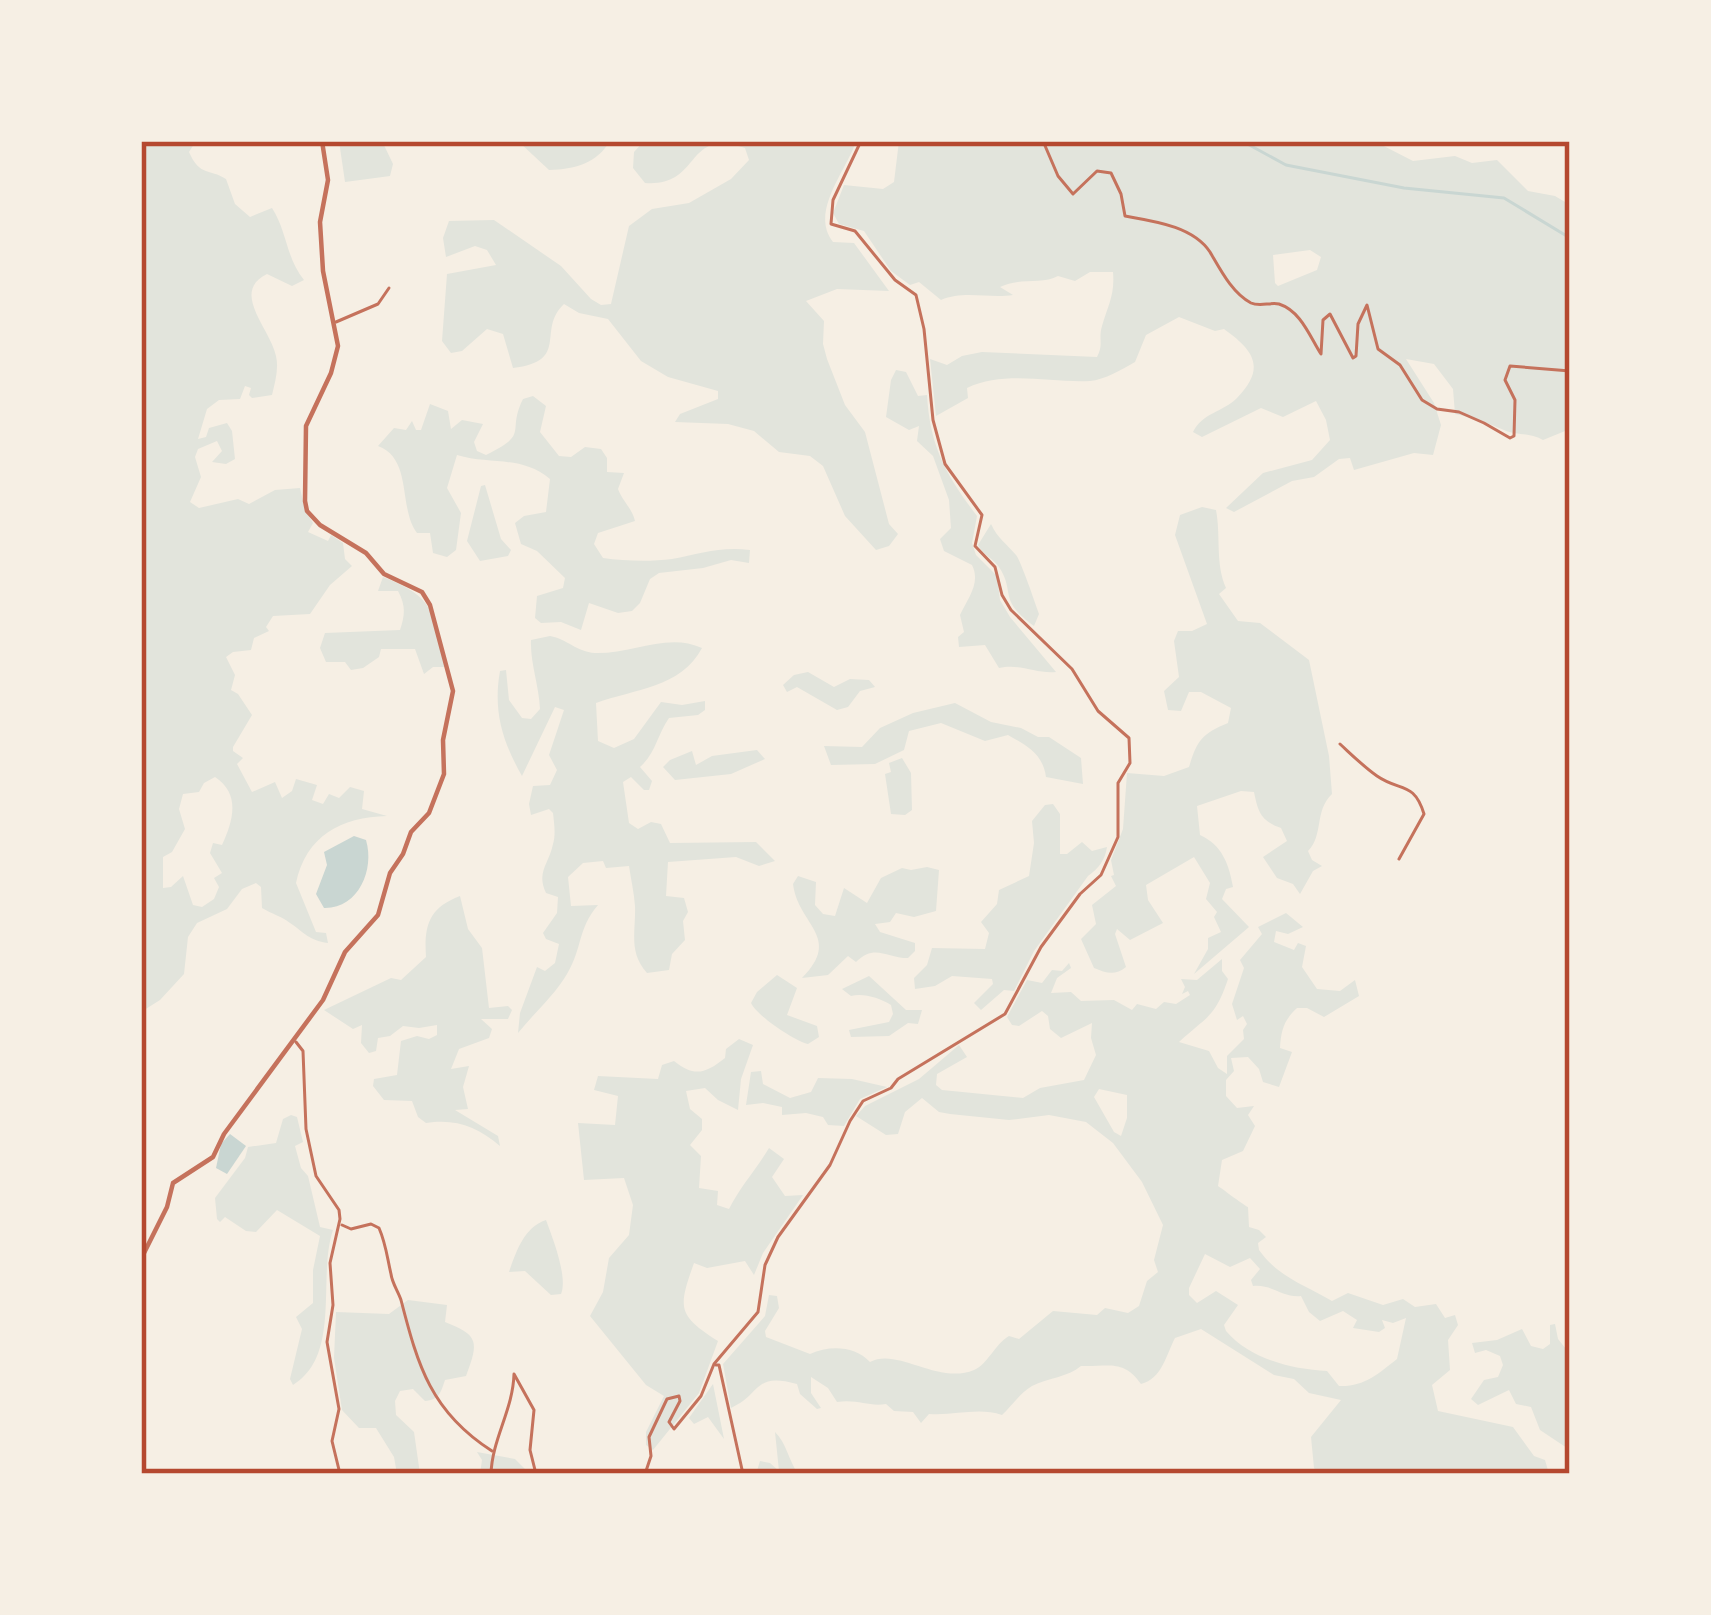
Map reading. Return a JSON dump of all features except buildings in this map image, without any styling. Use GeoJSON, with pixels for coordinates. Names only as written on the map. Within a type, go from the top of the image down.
{"type":"FeatureCollection","features":[{"type":"Feature","properties":{"kind":"street"},"geometry":{"type":"LineString","coordinates":[[141,1258],[167,1207],[173,1183],[213,1157],[224,1134],[249,1106],[332,986],[345,952],[378,915],[390,873],[411,832],[429,813],[444,774],[443,740],[453,691],[434,614],[422,592],[384,574],[366,553],[320,525],[307,511],[305,426],[337,356],[323,271],[320,222],[328,180],[322,141]]}},
{"type":"Feature","properties":{"kind":"street"},"geometry":{"type":"LineString","coordinates":[[645,1474],[652,1456],[649,1438],[667,1399],[679,1396],[669,1422],[674,1429],[700,1396],[714,1364],[758,1312],[765,1265],[778,1237],[830,1165],[863,1101],[1005,1015],[1041,947],[1105,869],[1118,836],[1118,783],[1130,763],[1129,738],[1098,711],[1072,669],[1011,610],[995,567],[975,546],[982,515],[945,464],[933,420],[916,296],[895,280],[855,231],[831,224],[833,200],[861,141]]}},
{"type":"Feature","properties":{"kind":"street"},"geometry":{"type":"LineString","coordinates":[[1043,141],[1058,176],[1073,194],[1097,171],[1111,173],[1125,216],[1169,226],[1195,238],[1246,299],[1280,305],[1303,322],[1321,354],[1323,320],[1330,314],[1353,358],[1356,356],[1358,324],[1367,304],[1378,349],[1400,365],[1422,400],[1437,410],[1459,412],[1510,438],[1516,405],[1505,380],[1510,366],[1570,371]]}},
{"type":"Feature","properties":{"kind":"street"},"geometry":{"type":"LineString","coordinates":[[335,322],[379,304],[389,288]]}},
{"type":"Feature","properties":{"kind":"street"},"geometry":{"type":"LineString","coordinates":[[1340,744],[1380,778],[1406,785],[1421,802],[1424,814],[1399,859]]}},
{"type":"Feature","properties":{"kind":"street"},"geometry":{"type":"LineString","coordinates":[[293,1039],[303,1051],[306,1129],[316,1176],[339,1210],[330,1263],[327,1342],[339,1409],[332,1441],[340,1474]]}},
{"type":"Feature","properties":{"kind":"street"},"geometry":{"type":"LineString","coordinates":[[340,1225],[379,1228],[401,1300],[401,1316],[428,1383],[468,1436],[492,1450]]}},
{"type":"Feature","properties":{"kind":"street"},"geometry":{"type":"LineString","coordinates":[[714,1364],[719,1365],[743,1474]]}},
{"type":"Feature","properties":{"kind":"street"},"geometry":{"type":"LineString","coordinates":[[491,1474],[492,1450],[508,1415],[514,1374],[534,1410],[530,1450],[536,1474]]}},
{"type":"Feature","properties":{"kind":"shaded area"},"geometry":{"type":"Polygon","coordinates":[[[141,141],[196,141],[189,152],[193,160],[201,169],[226,179],[235,204],[250,217],[272,208],[304,280],[292,286],[267,274],[252,290],[255,311],[277,361],[272,395],[252,398],[251,388],[245,386],[240,399],[219,400],[207,409],[198,439],[206,437],[209,428],[227,423],[235,459],[226,464],[212,462],[222,451],[217,441],[198,449],[195,457],[201,477],[190,502],[199,508],[238,499],[249,504],[275,490],[300,488],[313,523],[308,532],[328,541],[331,535],[343,543],[345,559],[352,566],[330,585],[310,614],[273,616],[266,627],[269,631],[254,638],[251,650],[226,657],[235,675],[231,690],[252,715],[233,751],[243,758],[237,764],[252,792],[275,782],[282,798],[292,791],[296,779],[317,785],[312,800],[323,804],[329,794],[339,798],[350,787],[364,791],[362,809],[387,816],[355,820],[328,832],[301,867],[296,883],[316,932],[326,933],[328,943],[262,908],[261,887],[256,883],[242,889],[227,909],[197,923],[188,937],[184,974],[141,1012],[141,141]],[[215,777],[199,792],[183,794],[179,809],[185,829],[172,852],[163,857],[163,888],[183,876],[193,905],[202,907],[214,899],[219,887],[214,878],[222,873],[210,853],[213,843],[222,845],[231,817],[232,800],[215,777]]]}},
{"type":"Feature","properties":{"kind":"shaded area"},"geometry":{"type":"Polygon","coordinates":[[[339,141],[382,141],[393,164],[390,176],[345,182],[339,141]]]}},
{"type":"Feature","properties":{"kind":"shaded area"},"geometry":{"type":"Polygon","coordinates":[[[518,141],[610,141],[584,164],[549,170],[518,141]]]}},
{"type":"Feature","properties":{"kind":"shaded area"},"geometry":{"type":"Polygon","coordinates":[[[644,141],[856,141],[827,205],[827,230],[833,242],[854,243],[889,291],[837,289],[806,301],[824,321],[827,359],[845,405],[865,432],[889,524],[898,534],[889,546],[876,550],[845,516],[823,466],[810,456],[779,452],[754,431],[728,424],[675,422],[680,414],[718,399],[718,391],[668,377],[641,361],[608,319],[579,313],[564,304],[552,324],[542,359],[513,368],[503,334],[487,329],[462,351],[451,353],[442,341],[447,274],[496,265],[487,250],[475,246],[446,257],[443,238],[449,221],[494,220],[561,266],[591,299],[611,304],[629,226],[652,209],[689,203],[731,179],[749,160],[745,148],[711,145],[676,176],[645,183],[633,168],[634,152],[644,141]]]}},
{"type":"Feature","properties":{"kind":"shaded area"},"geometry":{"type":"Polygon","coordinates":[[[899,141],[1374,141],[1413,161],[1455,156],[1472,163],[1497,160],[1528,191],[1555,196],[1570,205],[1570,429],[1543,440],[1455,414],[1453,389],[1434,364],[1406,359],[1434,403],[1441,425],[1433,455],[1414,453],[1354,470],[1350,458],[1339,459],[1314,477],[1292,481],[1234,512],[1226,508],[1263,473],[1312,460],[1330,440],[1326,420],[1316,401],[1283,417],[1261,408],[1202,437],[1193,432],[1237,398],[1254,368],[1249,352],[1224,329],[1215,331],[1179,317],[1146,335],[1135,362],[1107,376],[1090,381],[1012,378],[982,383],[967,388],[968,398],[936,416],[930,359],[947,365],[982,352],[1097,357],[1113,272],[1090,272],[1075,281],[1058,276],[1000,287],[1013,295],[941,300],[919,282],[910,285],[891,271],[864,231],[839,224],[833,213],[844,185],[883,189],[894,182],[899,141]],[[1310,250],[1273,255],[1275,283],[1278,286],[1317,270],[1321,257],[1310,250]]]}},
{"type":"Feature","properties":{"kind":"shaded area"},"geometry":{"type":"Polygon","coordinates":[[[896,370],[906,372],[918,396],[927,395],[942,460],[977,516],[972,543],[976,555],[997,576],[1000,600],[1010,617],[1056,672],[999,668],[985,645],[959,647],[958,637],[964,632],[960,615],[972,590],[974,572],[972,565],[944,551],[940,539],[951,528],[949,500],[933,456],[917,441],[919,426],[909,430],[886,417],[896,370]]]}},
{"type":"Feature","properties":{"kind":"shaded area"},"geometry":{"type":"Polygon","coordinates":[[[533,396],[546,406],[540,432],[559,456],[571,457],[585,447],[601,449],[607,472],[624,473],[618,489],[635,521],[598,533],[594,544],[603,558],[655,561],[739,549],[750,550],[749,563],[731,560],[659,573],[650,579],[632,611],[618,613],[589,603],[581,630],[561,622],[541,623],[535,618],[537,596],[563,588],[565,578],[537,551],[521,544],[515,523],[546,512],[550,479],[517,463],[457,455],[447,488],[461,513],[456,550],[447,557],[433,553],[430,533],[417,533],[411,523],[396,462],[378,446],[394,428],[406,430],[412,421],[421,430],[430,404],[448,411],[451,429],[462,420],[483,424],[474,442],[477,451],[486,455],[513,437],[523,399],[533,396]]]}},
{"type":"Feature","properties":{"kind":"shaded area"},"geometry":{"type":"Polygon","coordinates":[[[485,485],[501,539],[511,550],[508,556],[480,561],[467,541],[485,485]]]}},
{"type":"Feature","properties":{"kind":"shaded area"},"geometry":{"type":"Polygon","coordinates":[[[1202,507],[1216,510],[1226,588],[1219,594],[1238,621],[1260,623],[1309,660],[1332,794],[1308,851],[1322,866],[1313,871],[1300,894],[1293,884],[1277,878],[1263,857],[1287,841],[1281,828],[1262,815],[1254,792],[1241,791],[1197,806],[1200,835],[1219,850],[1229,871],[1233,887],[1226,889],[1222,899],[1249,927],[1194,974],[1208,949],[1208,938],[1221,932],[1214,917],[1217,912],[1206,899],[1210,883],[1194,857],[1146,885],[1148,900],[1163,923],[1130,940],[1117,929],[1126,967],[1106,972],[1094,968],[1081,939],[1096,924],[1092,905],[1116,886],[1111,860],[1123,829],[1127,773],[1164,776],[1189,767],[1201,739],[1228,723],[1231,708],[1201,692],[1189,692],[1181,711],[1168,710],[1164,691],[1179,677],[1174,641],[1178,631],[1207,624],[1175,535],[1180,515],[1202,507]]]}},
{"type":"Feature","properties":{"kind":"shaded area"},"geometry":{"type":"Polygon","coordinates":[[[991,524],[1021,565],[1039,614],[1034,626],[1015,609],[999,567],[978,545],[991,524]]]}},
{"type":"Feature","properties":{"kind":"shaded area"},"geometry":{"type":"Polygon","coordinates":[[[383,577],[424,601],[445,667],[433,667],[424,674],[415,649],[381,649],[379,657],[351,670],[345,662],[326,662],[320,648],[325,633],[400,630],[402,601],[398,591],[378,591],[383,577]]]}},
{"type":"Feature","properties":{"kind":"shaded area"},"geometry":{"type":"Polygon","coordinates":[[[550,636],[595,653],[676,642],[702,648],[682,672],[669,679],[596,703],[598,741],[614,748],[634,739],[661,702],[705,701],[705,710],[698,715],[669,718],[665,724],[640,767],[652,781],[649,790],[631,777],[623,782],[629,823],[638,829],[651,822],[661,824],[670,843],[756,842],[775,861],[759,866],[736,857],[668,862],[666,896],[684,898],[688,912],[683,921],[685,940],[672,954],[669,970],[647,973],[635,949],[629,866],[583,863],[568,877],[571,906],[598,905],[567,974],[518,1033],[520,1013],[537,967],[545,971],[555,963],[559,944],[543,933],[557,913],[558,897],[546,893],[542,879],[554,840],[553,813],[549,809],[531,815],[529,804],[533,786],[550,785],[557,770],[549,755],[564,710],[555,707],[522,776],[501,725],[498,685],[500,671],[506,670],[509,700],[522,718],[531,719],[540,709],[531,640],[550,636]]]}},
{"type":"Feature","properties":{"kind":"shaded area"},"geometry":{"type":"Polygon","coordinates":[[[808,672],[834,687],[850,679],[869,680],[875,687],[860,691],[848,707],[837,710],[797,687],[787,692],[783,685],[794,675],[808,672]]]}},
{"type":"Feature","properties":{"kind":"shaded area"},"geometry":{"type":"Polygon","coordinates":[[[955,703],[991,722],[1049,737],[1081,758],[1083,784],[1046,777],[1038,757],[1008,735],[985,741],[941,723],[909,731],[904,750],[875,764],[831,765],[824,746],[862,747],[880,728],[913,713],[955,703]]]}},
{"type":"Feature","properties":{"kind":"shaded area"},"geometry":{"type":"Polygon","coordinates":[[[757,750],[765,759],[731,774],[675,780],[663,767],[692,751],[696,765],[712,756],[757,750]]]}},
{"type":"Feature","properties":{"kind":"shaded area"},"geometry":{"type":"Polygon","coordinates":[[[902,758],[911,773],[912,810],[905,815],[891,814],[885,774],[891,772],[889,763],[902,758]]]}},
{"type":"Feature","properties":{"kind":"shaded area"},"geometry":{"type":"Polygon","coordinates":[[[1053,804],[1060,814],[1060,854],[1082,842],[1092,851],[1107,847],[1106,852],[1034,951],[1014,991],[1004,990],[981,1010],[974,1003],[993,984],[992,979],[952,976],[935,986],[915,989],[914,978],[927,965],[932,948],[985,949],[989,933],[981,922],[997,904],[999,890],[1029,876],[1032,821],[1045,805],[1053,804]]]}},
{"type":"Feature","properties":{"kind":"shaded area"},"geometry":{"type":"Polygon","coordinates":[[[354,836],[366,840],[366,875],[355,895],[336,907],[324,908],[316,894],[327,865],[324,852],[354,836]]]}},
{"type":"Feature","properties":{"kind":"shaded area"},"geometry":{"type":"Polygon","coordinates":[[[902,868],[939,870],[936,911],[914,917],[896,913],[890,922],[875,924],[880,932],[915,943],[908,958],[875,952],[856,962],[848,956],[828,975],[802,978],[819,952],[815,931],[793,884],[798,876],[816,882],[815,905],[823,914],[835,916],[844,888],[867,903],[881,878],[902,868]]]}},
{"type":"Feature","properties":{"kind":"shaded area"},"geometry":{"type":"Polygon","coordinates":[[[460,896],[468,929],[482,948],[489,1008],[508,1006],[512,1010],[508,1019],[481,1019],[492,1029],[489,1038],[459,1049],[451,1069],[469,1066],[463,1087],[468,1109],[455,1110],[498,1136],[500,1146],[466,1126],[426,1123],[412,1101],[384,1100],[373,1086],[374,1079],[397,1075],[401,1041],[417,1036],[429,1039],[437,1035],[437,1025],[403,1026],[378,1038],[376,1051],[369,1053],[361,1043],[362,1025],[353,1029],[324,1010],[391,978],[401,980],[426,957],[430,920],[441,906],[460,896]]]}},
{"type":"Feature","properties":{"kind":"shaded area"},"geometry":{"type":"Polygon","coordinates":[[[1286,913],[1303,927],[1288,934],[1276,931],[1274,942],[1294,950],[1298,943],[1306,946],[1302,967],[1317,989],[1340,991],[1355,980],[1359,996],[1324,1017],[1307,1008],[1293,1012],[1281,1036],[1280,1048],[1292,1052],[1279,1087],[1263,1082],[1248,1057],[1231,1058],[1234,1071],[1226,1080],[1226,1096],[1237,1108],[1254,1106],[1248,1115],[1255,1126],[1243,1151],[1222,1160],[1218,1186],[1248,1207],[1249,1227],[1266,1237],[1258,1243],[1266,1259],[1302,1285],[1332,1301],[1348,1293],[1383,1305],[1403,1299],[1415,1307],[1436,1304],[1445,1318],[1455,1315],[1458,1325],[1448,1340],[1450,1370],[1432,1385],[1438,1411],[1513,1427],[1534,1456],[1545,1460],[1549,1474],[1319,1474],[1314,1468],[1311,1437],[1341,1400],[1309,1393],[1294,1379],[1274,1375],[1201,1329],[1175,1338],[1163,1366],[1148,1381],[1141,1384],[1115,1366],[1081,1366],[1032,1386],[1002,1415],[929,1414],[921,1423],[913,1412],[894,1411],[886,1404],[837,1402],[828,1388],[811,1377],[811,1393],[821,1408],[800,1394],[797,1384],[772,1381],[731,1408],[723,1364],[765,1316],[769,1295],[777,1296],[779,1308],[766,1337],[810,1354],[842,1349],[870,1362],[893,1359],[946,1373],[974,1370],[1009,1336],[1019,1339],[1053,1311],[1097,1315],[1105,1308],[1128,1313],[1139,1306],[1147,1281],[1158,1272],[1154,1260],[1163,1225],[1142,1182],[1113,1143],[1086,1122],[1049,1115],[1009,1120],[950,1114],[939,1112],[922,1098],[905,1112],[898,1134],[886,1135],[856,1116],[865,1106],[919,1079],[959,1045],[967,1057],[937,1074],[936,1085],[942,1090],[1023,1098],[1040,1088],[1084,1080],[1096,1055],[1092,1023],[1061,1038],[1050,1029],[1042,1011],[1019,1026],[1007,1017],[1027,980],[1042,983],[1052,970],[1062,971],[1069,963],[1071,968],[1057,978],[1051,993],[1071,992],[1081,1001],[1114,1000],[1132,1010],[1137,1004],[1156,1009],[1164,1002],[1176,1004],[1190,995],[1188,991],[1182,994],[1181,979],[1197,980],[1222,959],[1228,979],[1219,1002],[1179,1042],[1209,1051],[1227,1074],[1227,1056],[1244,1039],[1247,1024],[1243,1016],[1237,1020],[1232,1004],[1244,968],[1240,960],[1262,934],[1258,927],[1286,913]],[[1099,1089],[1094,1097],[1121,1136],[1127,1095],[1099,1089]],[[1205,1254],[1189,1295],[1197,1303],[1216,1291],[1238,1305],[1224,1325],[1247,1349],[1286,1365],[1327,1371],[1339,1386],[1363,1382],[1397,1359],[1406,1318],[1393,1323],[1382,1320],[1385,1328],[1379,1332],[1353,1328],[1357,1320],[1343,1311],[1320,1321],[1301,1296],[1253,1286],[1251,1280],[1260,1269],[1250,1258],[1230,1267],[1205,1254]]]}},
{"type":"Feature","properties":{"kind":"shaded area"},"geometry":{"type":"Polygon","coordinates":[[[777,975],[797,988],[787,1015],[817,1026],[819,1037],[808,1044],[777,1027],[751,1003],[777,975]]]}},
{"type":"Feature","properties":{"kind":"shaded area"},"geometry":{"type":"Polygon","coordinates":[[[869,976],[906,1010],[922,1010],[918,1024],[908,1023],[889,1036],[851,1037],[849,1030],[889,1022],[893,1014],[886,1002],[851,996],[842,989],[869,976]]]}},
{"type":"Feature","properties":{"kind":"shaded area"},"geometry":{"type":"Polygon","coordinates":[[[739,1039],[753,1045],[741,1079],[738,1110],[705,1088],[686,1091],[690,1109],[702,1119],[702,1130],[690,1145],[701,1156],[699,1188],[718,1191],[717,1205],[729,1209],[769,1148],[784,1159],[772,1177],[785,1196],[803,1195],[763,1253],[754,1275],[745,1261],[707,1268],[694,1263],[685,1309],[695,1324],[718,1341],[699,1393],[653,1450],[646,1445],[646,1432],[664,1396],[646,1385],[590,1316],[603,1292],[609,1258],[629,1235],[633,1205],[624,1178],[584,1180],[578,1123],[615,1125],[618,1096],[594,1090],[598,1076],[658,1079],[662,1065],[674,1061],[688,1070],[705,1070],[725,1058],[726,1049],[739,1039]]]}},
{"type":"Feature","properties":{"kind":"shaded area"},"geometry":{"type":"Polygon","coordinates":[[[761,1071],[763,1084],[790,1098],[811,1092],[818,1078],[887,1087],[860,1099],[844,1126],[828,1125],[823,1117],[806,1113],[782,1115],[782,1107],[746,1105],[751,1072],[761,1071]]]}},
{"type":"Feature","properties":{"kind":"shaded area"},"geometry":{"type":"Polygon","coordinates":[[[297,1117],[303,1142],[295,1146],[320,1227],[333,1230],[318,1355],[293,1385],[290,1379],[302,1329],[296,1317],[313,1303],[320,1236],[277,1210],[256,1232],[225,1217],[220,1222],[215,1198],[248,1147],[276,1143],[283,1119],[297,1117]]]}},
{"type":"Feature","properties":{"kind":"shaded area"},"geometry":{"type":"Polygon","coordinates":[[[230,1134],[246,1146],[227,1174],[216,1168],[221,1144],[230,1134]]]}},
{"type":"Feature","properties":{"kind":"shaded area"},"geometry":{"type":"Polygon","coordinates":[[[546,1220],[561,1268],[561,1294],[551,1295],[525,1271],[509,1272],[526,1234],[546,1220]]]}},
{"type":"Feature","properties":{"kind":"shaded area"},"geometry":{"type":"Polygon","coordinates":[[[408,1300],[447,1305],[445,1322],[470,1336],[474,1347],[466,1376],[445,1380],[436,1397],[425,1401],[413,1389],[400,1391],[395,1401],[396,1415],[414,1432],[420,1474],[397,1474],[394,1457],[376,1428],[359,1428],[342,1410],[334,1358],[336,1312],[389,1314],[408,1300]]]}},
{"type":"Feature","properties":{"kind":"shaded area"},"geometry":{"type":"Polygon","coordinates":[[[1555,1324],[1558,1339],[1570,1354],[1570,1450],[1540,1430],[1531,1407],[1516,1404],[1509,1390],[1478,1405],[1471,1399],[1484,1380],[1498,1377],[1503,1365],[1500,1356],[1486,1350],[1475,1353],[1472,1343],[1497,1340],[1522,1329],[1531,1346],[1543,1349],[1550,1344],[1550,1325],[1555,1324]]]}},
{"type":"Feature","properties":{"kind":"shaded area"},"geometry":{"type":"Polygon","coordinates":[[[713,1384],[724,1439],[708,1417],[694,1424],[689,1418],[713,1384]]]}},
{"type":"Feature","properties":{"kind":"shaded area"},"geometry":{"type":"Polygon","coordinates":[[[775,1432],[798,1474],[756,1474],[760,1461],[779,1471],[775,1432]]]}},
{"type":"Feature","properties":{"kind":"shaded area"},"geometry":{"type":"Polygon","coordinates":[[[477,1452],[515,1459],[530,1474],[480,1474],[482,1460],[477,1452]]]}},
{"type":"Feature","properties":{"kind":"waterway"},"geometry":{"type":"LineString","coordinates":[[1242,141],[1286,165],[1404,188],[1504,198],[1570,238]]}}]}
